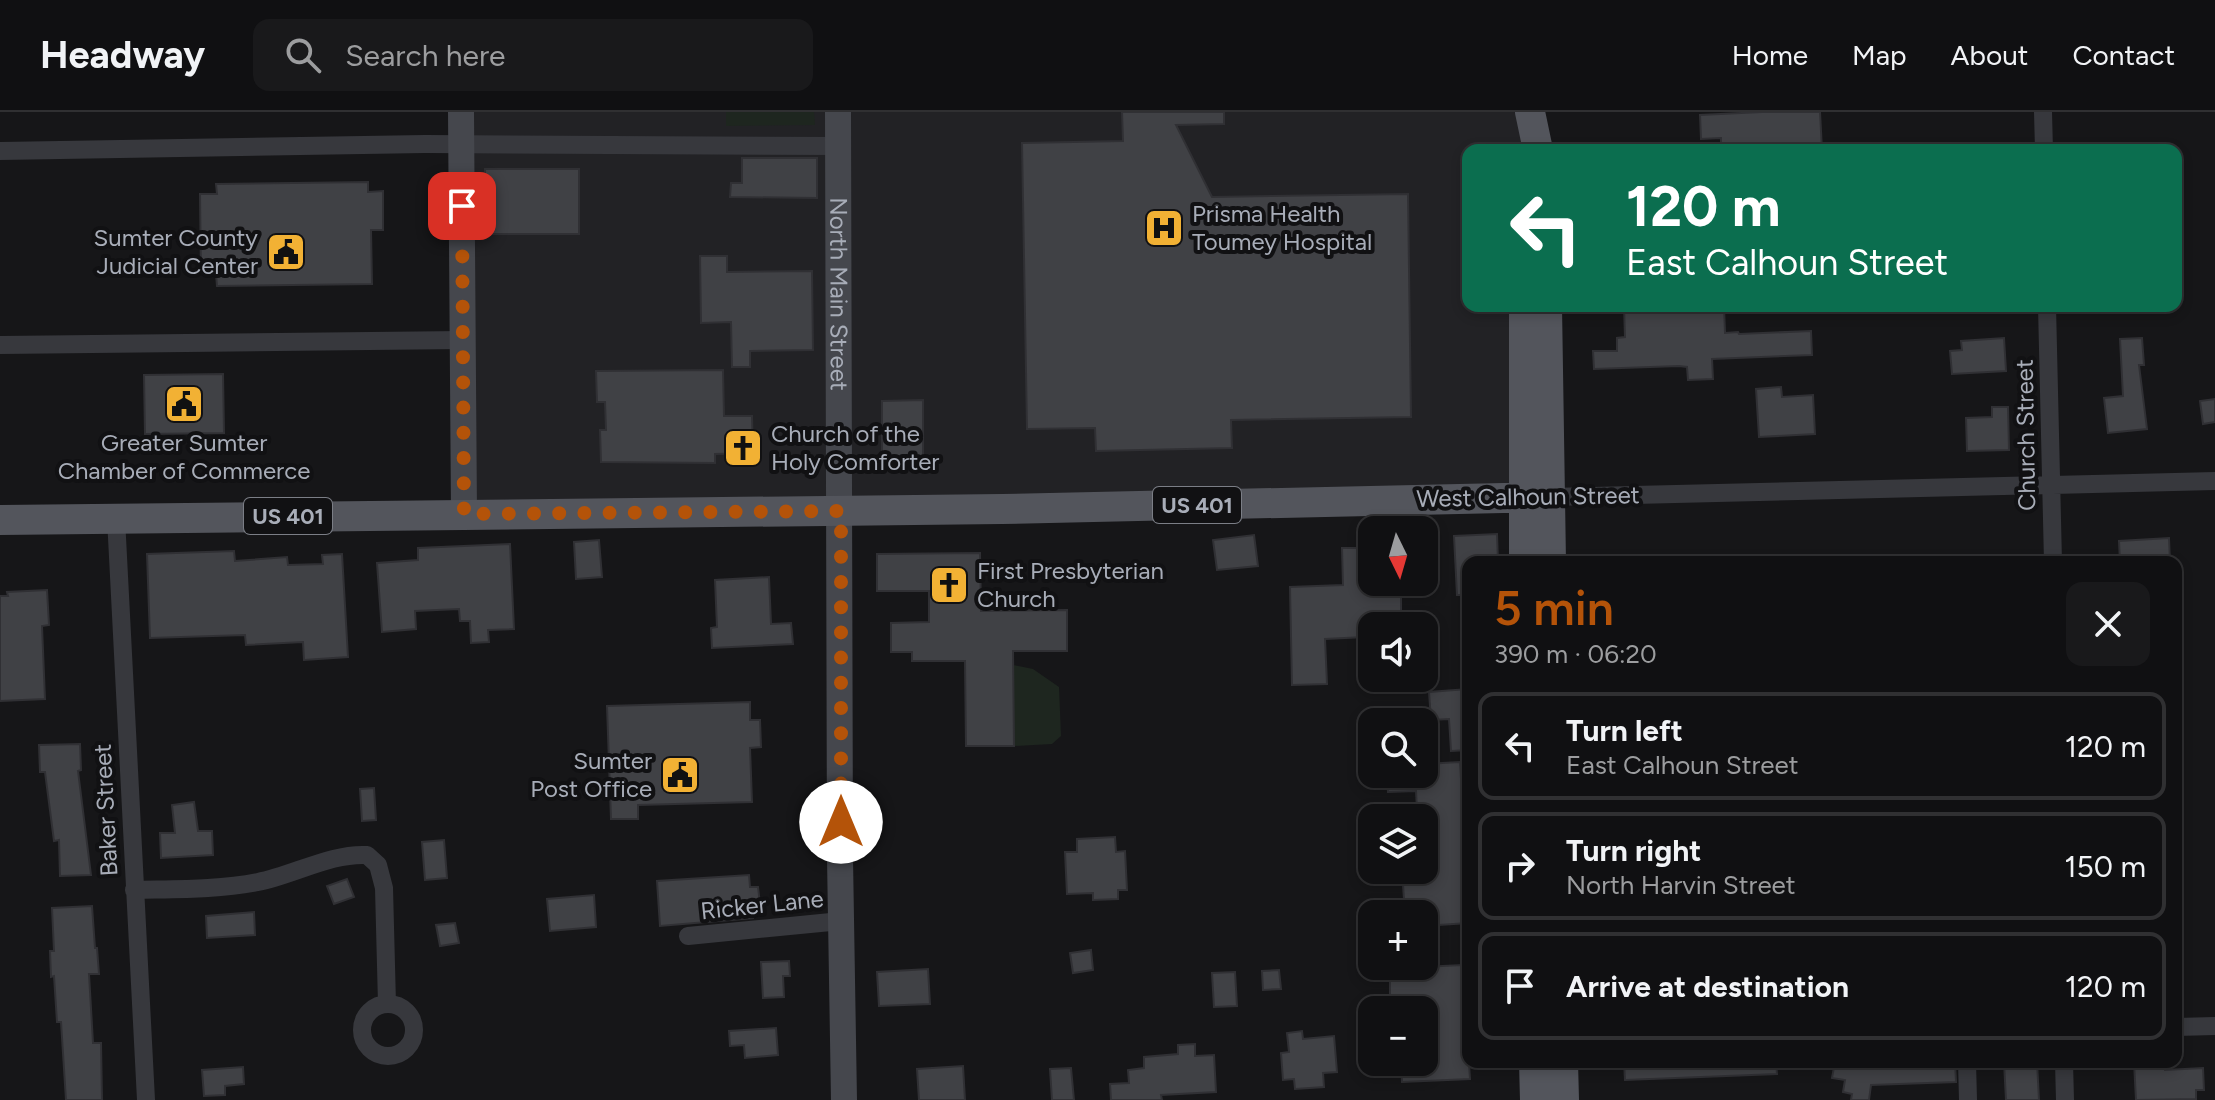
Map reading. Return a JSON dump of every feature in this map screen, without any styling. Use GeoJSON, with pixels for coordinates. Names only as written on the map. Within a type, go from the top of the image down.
{"type":"FeatureCollection","features":[{"type":"Feature","properties":{"kind":"main road"},"geometry":{"type":"LineString","coordinates":[[461,112],[464,514]]}},
{"type":"Feature","properties":{"kind":"main road","name":"North Main Street"},"geometry":{"type":"LineString","coordinates":[[838,112],[844,1100]]}},
{"type":"Feature","properties":{"kind":"main road"},"geometry":{"type":"LineString","coordinates":[[1522,144],[1530,116]]}},
{"type":"Feature","properties":{"kind":"main road"},"geometry":{"type":"LineString","coordinates":[[1530,116],[1537,144]]}},
{"type":"Feature","properties":{"kind":"main road"},"geometry":{"type":"LineString","coordinates":[[1524,312],[1537,497],[1550,556]]}},
{"type":"Feature","properties":{"kind":"main road"},"geometry":{"type":"LineString","coordinates":[[1525,556],[1537,497],[1547,312]]}},
{"type":"Feature","properties":{"kind":"main road","name":"West Calhoun Street"},"geometry":{"type":"LineString","coordinates":[[841,511],[1537,497]]}},
{"type":"Feature","properties":{"kind":"main road","name":"US 401"},"geometry":{"type":"LineString","coordinates":[[0,520],[841,511]]}},
{"type":"Feature","properties":{"kind":"main road"},"geometry":{"type":"LineString","coordinates":[[1534,1068],[1535,1100]]}},
{"type":"Feature","properties":{"kind":"main road"},"geometry":{"type":"LineString","coordinates":[[1563,1068],[1564,1100]]}},
{"type":"Feature","properties":{"kind":"street"},"geometry":{"type":"LineString","coordinates":[[2043,112],[2044,144]]}},
{"type":"Feature","properties":{"kind":"street"},"geometry":{"type":"LineString","coordinates":[[0,151],[461,144],[838,146]]}},
{"type":"Feature","properties":{"kind":"street","name":"Church Street"},"geometry":{"type":"LineString","coordinates":[[2047,312],[2053,556]]}},
{"type":"Feature","properties":{"kind":"street"},"geometry":{"type":"LineString","coordinates":[[0,345],[463,340]]}},
{"type":"Feature","properties":{"kind":"street","name":"West Calhoun Street"},"geometry":{"type":"LineString","coordinates":[[1537,497],[2215,481]]}},
{"type":"Feature","properties":{"kind":"street","name":"Baker Street"},"geometry":{"type":"LineString","coordinates":[[116,518],[146,1100]]}},
{"type":"Feature","properties":{"kind":"street"},"geometry":{"type":"LineString","coordinates":[[134,890],[257,883],[325,863],[367,855],[378,865],[384,888],[387,1004]]}},
{"type":"Feature","properties":{"kind":"street","name":"Ricker Lane"},"geometry":{"type":"LineString","coordinates":[[688,936],[841,921]]}},
{"type":"Feature","properties":{"kind":"street"},"geometry":{"type":"LineString","coordinates":[[2182,1027],[2215,1026]]}},
{"type":"Feature","properties":{"kind":"street"},"geometry":{"type":"LineString","coordinates":[[1967,1068],[1968,1100]]}},
{"type":"Feature","properties":{"kind":"street"},"geometry":{"type":"LineString","coordinates":[[2064,1068],[2065,1100]]}},
{"type":"Feature","properties":{"kind":"shaded area"},"geometry":{"type":"Polygon","coordinates":[[[461,112],[1533,112],[1534,144],[1462,144],[1462,312],[1536,312],[1539,497],[475,505],[461,112]]]}},
{"type":"Feature","properties":{"kind":"shaded area"},"geometry":{"type":"Polygon","coordinates":[[[726,112],[814,112],[815,125],[726,126],[726,112]]]}},
{"type":"Feature","properties":{"kind":"shaded area"},"geometry":{"type":"Polygon","coordinates":[[[1013,665],[1033,669],[1059,687],[1061,736],[1052,744],[1014,746],[1013,665]]]}},
{"type":"Feature","properties":{"kind":"building"},"geometry":{"type":"Polygon","coordinates":[[[1122,112],[1224,112],[1224,124],[1176,125],[1212,197],[1408,194],[1411,417],[1231,420],[1232,448],[1096,451],[1095,428],[1027,429],[1022,143],[1123,141],[1122,112]]]}},
{"type":"Feature","properties":{"kind":"building"},"geometry":{"type":"Polygon","coordinates":[[[1820,112],[1822,144],[1721,144],[1721,138],[1701,139],[1700,115],[1820,112]]]}},
{"type":"Feature","properties":{"kind":"building"},"geometry":{"type":"Polygon","coordinates":[[[742,158],[817,158],[817,198],[730,197],[731,183],[742,183],[742,158]]]}},
{"type":"Feature","properties":{"kind":"building"},"geometry":{"type":"Polygon","coordinates":[[[485,169],[579,169],[579,234],[485,234],[485,169]]]}},
{"type":"Feature","properties":{"kind":"building","name":"Sumter County Judicial Center"},"geometry":{"type":"Polygon","coordinates":[[[368,182],[368,192],[383,191],[383,230],[371,230],[372,284],[217,286],[216,274],[201,274],[200,194],[217,194],[216,184],[368,182]]]}},
{"type":"Feature","properties":{"kind":"building"},"geometry":{"type":"Polygon","coordinates":[[[700,256],[727,256],[727,272],[812,271],[813,350],[750,351],[750,367],[732,367],[731,322],[701,323],[700,256]]]}},
{"type":"Feature","properties":{"kind":"building"},"geometry":{"type":"Polygon","coordinates":[[[1624,312],[1724,312],[1725,333],[1811,331],[1812,355],[1712,359],[1713,379],[1688,380],[1687,367],[1679,366],[1594,369],[1593,351],[1617,351],[1617,338],[1625,337],[1624,312]]]}},
{"type":"Feature","properties":{"kind":"building"},"geometry":{"type":"Polygon","coordinates":[[[2004,338],[2006,371],[1952,374],[1950,351],[1962,350],[1961,341],[2004,338]]]}},
{"type":"Feature","properties":{"kind":"building"},"geometry":{"type":"Polygon","coordinates":[[[2142,338],[2144,365],[2139,365],[2147,429],[2108,433],[2104,398],[2123,396],[2120,339],[2142,338]]]}},
{"type":"Feature","properties":{"kind":"building"},"geometry":{"type":"Polygon","coordinates":[[[723,370],[724,416],[752,416],[753,453],[715,454],[715,463],[601,462],[600,430],[606,430],[605,402],[597,402],[596,371],[723,370]]]}},
{"type":"Feature","properties":{"kind":"building","name":"Greater Sumter Chamber of Commerce"},"geometry":{"type":"Polygon","coordinates":[[[223,374],[224,433],[145,434],[144,375],[223,374]]]}},
{"type":"Feature","properties":{"kind":"building"},"geometry":{"type":"Polygon","coordinates":[[[1781,387],[1782,397],[1813,395],[1815,434],[1759,437],[1756,389],[1781,387]]]}},
{"type":"Feature","properties":{"kind":"building"},"geometry":{"type":"Polygon","coordinates":[[[2215,399],[2215,422],[2203,424],[2200,401],[2215,399]]]}},
{"type":"Feature","properties":{"kind":"building"},"geometry":{"type":"Polygon","coordinates":[[[923,400],[923,461],[882,461],[882,401],[923,400]]]}},
{"type":"Feature","properties":{"kind":"building"},"geometry":{"type":"Polygon","coordinates":[[[1992,407],[2008,407],[2009,450],[1967,451],[1966,418],[1992,417],[1992,407]]]}},
{"type":"Feature","properties":{"kind":"building"},"geometry":{"type":"Polygon","coordinates":[[[1497,534],[1498,556],[1462,556],[1462,595],[1457,595],[1454,536],[1497,534]]]}},
{"type":"Feature","properties":{"kind":"building"},"geometry":{"type":"Polygon","coordinates":[[[1254,535],[1258,566],[1217,570],[1213,540],[1254,535]]]}},
{"type":"Feature","properties":{"kind":"building"},"geometry":{"type":"Polygon","coordinates":[[[2169,538],[2170,556],[2120,556],[2119,541],[2169,538]]]}},
{"type":"Feature","properties":{"kind":"building"},"geometry":{"type":"Polygon","coordinates":[[[599,540],[602,577],[576,579],[574,542],[599,540]]]}},
{"type":"Feature","properties":{"kind":"building"},"geometry":{"type":"Polygon","coordinates":[[[510,544],[514,629],[488,630],[489,642],[471,643],[470,621],[460,621],[459,609],[415,611],[416,629],[382,632],[377,563],[418,560],[418,548],[510,544]]]}},
{"type":"Feature","properties":{"kind":"building"},"geometry":{"type":"Polygon","coordinates":[[[1342,548],[1358,548],[1358,596],[1401,596],[1401,612],[1358,612],[1358,637],[1325,639],[1327,684],[1292,685],[1290,587],[1343,585],[1342,548]]]}},
{"type":"Feature","properties":{"kind":"building"},"geometry":{"type":"Polygon","coordinates":[[[234,551],[235,561],[287,557],[288,565],[323,564],[322,555],[342,554],[348,657],[304,660],[303,642],[246,645],[245,635],[150,638],[147,554],[234,551]]]}},
{"type":"Feature","properties":{"kind":"building"},"geometry":{"type":"Polygon","coordinates":[[[980,553],[981,611],[1067,610],[1067,651],[1013,651],[1014,746],[966,746],[965,661],[912,661],[912,652],[891,652],[891,623],[929,622],[929,591],[877,591],[877,554],[980,553]]]}},
{"type":"Feature","properties":{"kind":"building"},"geometry":{"type":"Polygon","coordinates":[[[769,577],[771,624],[791,623],[793,644],[712,648],[711,628],[717,627],[715,580],[769,577]]]}},
{"type":"Feature","properties":{"kind":"building"},"geometry":{"type":"Polygon","coordinates":[[[47,590],[49,625],[42,626],[45,699],[0,701],[0,596],[8,596],[7,592],[47,590]]]}},
{"type":"Feature","properties":{"kind":"building"},"geometry":{"type":"Polygon","coordinates":[[[1462,689],[1462,750],[1451,751],[1449,719],[1438,720],[1438,708],[1430,708],[1429,692],[1462,689]]]}},
{"type":"Feature","properties":{"kind":"building","name":"Sumter Post Office"},"geometry":{"type":"Polygon","coordinates":[[[750,702],[750,720],[760,720],[761,747],[750,748],[752,802],[638,805],[638,819],[611,819],[607,706],[750,702]]]}},
{"type":"Feature","properties":{"kind":"building"},"geometry":{"type":"Polygon","coordinates":[[[80,744],[81,770],[78,771],[91,875],[60,876],[59,840],[54,841],[45,772],[40,772],[39,745],[80,744]]]}},
{"type":"Feature","properties":{"kind":"building"},"geometry":{"type":"Polygon","coordinates":[[[1460,762],[1462,923],[1438,925],[1438,900],[1404,900],[1403,884],[1438,884],[1438,804],[1417,804],[1416,791],[1388,792],[1388,788],[1438,788],[1438,763],[1460,762]]]}},
{"type":"Feature","properties":{"kind":"building"},"geometry":{"type":"Polygon","coordinates":[[[374,788],[376,820],[362,821],[360,789],[374,788]]]}},
{"type":"Feature","properties":{"kind":"building"},"geometry":{"type":"Polygon","coordinates":[[[194,802],[198,831],[212,831],[213,855],[161,858],[160,833],[175,833],[172,805],[194,802]]]}},
{"type":"Feature","properties":{"kind":"building"},"geometry":{"type":"Polygon","coordinates":[[[1115,837],[1116,852],[1125,851],[1127,890],[1118,890],[1118,899],[1093,900],[1093,893],[1067,894],[1065,852],[1077,852],[1077,839],[1115,837]]]}},
{"type":"Feature","properties":{"kind":"building"},"geometry":{"type":"Polygon","coordinates":[[[444,840],[447,878],[425,880],[422,842],[444,840]]]}},
{"type":"Feature","properties":{"kind":"building"},"geometry":{"type":"Polygon","coordinates":[[[749,875],[750,887],[758,887],[760,904],[752,905],[753,918],[660,926],[657,881],[749,875]]]}},
{"type":"Feature","properties":{"kind":"building"},"geometry":{"type":"Polygon","coordinates":[[[347,879],[354,897],[334,904],[327,886],[347,879]]]}},
{"type":"Feature","properties":{"kind":"building"},"geometry":{"type":"Polygon","coordinates":[[[594,895],[596,927],[550,931],[547,899],[594,895]]]}},
{"type":"Feature","properties":{"kind":"building"},"geometry":{"type":"Polygon","coordinates":[[[92,906],[99,974],[89,974],[93,1043],[101,1043],[102,1100],[66,1100],[61,1022],[57,1022],[54,976],[51,977],[50,951],[54,951],[52,908],[92,906]]]}},
{"type":"Feature","properties":{"kind":"building"},"geometry":{"type":"Polygon","coordinates":[[[254,912],[255,935],[207,938],[206,916],[254,912]]]}},
{"type":"Feature","properties":{"kind":"building"},"geometry":{"type":"Polygon","coordinates":[[[455,923],[459,943],[440,946],[436,925],[455,923]]]}},
{"type":"Feature","properties":{"kind":"building"},"geometry":{"type":"Polygon","coordinates":[[[1091,950],[1093,970],[1073,973],[1070,953],[1091,950]]]}},
{"type":"Feature","properties":{"kind":"building"},"geometry":{"type":"Polygon","coordinates":[[[789,961],[790,976],[783,976],[784,997],[763,998],[761,962],[789,961]]]}},
{"type":"Feature","properties":{"kind":"building"},"geometry":{"type":"Polygon","coordinates":[[[1462,965],[1462,1068],[1469,1068],[1470,1079],[1402,1082],[1402,1076],[1438,1076],[1438,996],[1390,996],[1390,980],[1438,980],[1438,966],[1462,965]]]}},
{"type":"Feature","properties":{"kind":"building"},"geometry":{"type":"Polygon","coordinates":[[[928,969],[930,1004],[879,1006],[877,972],[928,969]]]}},
{"type":"Feature","properties":{"kind":"building"},"geometry":{"type":"Polygon","coordinates":[[[1279,970],[1281,989],[1263,990],[1262,971],[1279,970]]]}},
{"type":"Feature","properties":{"kind":"building"},"geometry":{"type":"Polygon","coordinates":[[[1235,972],[1237,1006],[1214,1007],[1212,973],[1235,972]]]}},
{"type":"Feature","properties":{"kind":"building"},"geometry":{"type":"Polygon","coordinates":[[[776,1028],[778,1055],[745,1058],[744,1045],[730,1046],[729,1031],[776,1028]]]}},
{"type":"Feature","properties":{"kind":"building"},"geometry":{"type":"Polygon","coordinates":[[[1302,1031],[1303,1039],[1334,1036],[1337,1072],[1323,1073],[1324,1087],[1295,1089],[1294,1079],[1283,1080],[1281,1053],[1289,1052],[1287,1033],[1302,1031]]]}},
{"type":"Feature","properties":{"kind":"building"},"geometry":{"type":"Polygon","coordinates":[[[1195,1044],[1195,1056],[1214,1055],[1216,1092],[1161,1095],[1162,1100],[1111,1100],[1110,1084],[1129,1083],[1128,1070],[1144,1068],[1144,1057],[1178,1054],[1178,1045],[1195,1044]]]}},
{"type":"Feature","properties":{"kind":"building"},"geometry":{"type":"Polygon","coordinates":[[[963,1066],[965,1100],[919,1100],[917,1069],[963,1066]]]}},
{"type":"Feature","properties":{"kind":"building"},"geometry":{"type":"Polygon","coordinates":[[[243,1067],[244,1084],[225,1086],[225,1095],[204,1096],[202,1070],[243,1067]]]}},
{"type":"Feature","properties":{"kind":"building"},"geometry":{"type":"Polygon","coordinates":[[[1071,1068],[1074,1100],[1052,1100],[1050,1069],[1071,1068]]]}},
{"type":"Feature","properties":{"kind":"building"},"geometry":{"type":"Polygon","coordinates":[[[1624,1068],[1776,1068],[1777,1074],[1625,1080],[1624,1068]]]}},
{"type":"Feature","properties":{"kind":"building"},"geometry":{"type":"Polygon","coordinates":[[[1834,1068],[1955,1068],[1956,1082],[1871,1085],[1869,1100],[1851,1100],[1852,1094],[1843,1092],[1845,1080],[1832,1078],[1834,1068]]]}},
{"type":"Feature","properties":{"kind":"building"},"geometry":{"type":"Polygon","coordinates":[[[2004,1068],[2037,1068],[2039,1100],[2006,1100],[2004,1068]]]}},
{"type":"Feature","properties":{"kind":"building"},"geometry":{"type":"Polygon","coordinates":[[[2134,1068],[2203,1068],[2204,1090],[2196,1090],[2196,1099],[2136,1100],[2134,1068]]]}},
{"type":"Feature","properties":{"kind":"place","name":"Prisma Health Toumey Hospital"},"geometry":{"type":"Point","coordinates":[1164,228]}},
{"type":"Feature","properties":{"kind":"place","name":"Sumter County Judicial Center"},"geometry":{"type":"Point","coordinates":[286,252]}},
{"type":"Feature","properties":{"kind":"place","name":"Greater Sumter Chamber of Commerce"},"geometry":{"type":"Point","coordinates":[184,404]}},
{"type":"Feature","properties":{"kind":"place","name":"Church of the Holy Comforter"},"geometry":{"type":"Point","coordinates":[743,448]}},
{"type":"Feature","properties":{"kind":"place","name":"First Presbyterian Church"},"geometry":{"type":"Point","coordinates":[949,585]}},
{"type":"Feature","properties":{"kind":"place","name":"Sumter Post Office"},"geometry":{"type":"Point","coordinates":[680,775]}},
{"type":"Feature","properties":{"kind":"route"},"geometry":{"type":"LineString","coordinates":[[462,206],[464,514],[841,511],[841,822]]}}]}
